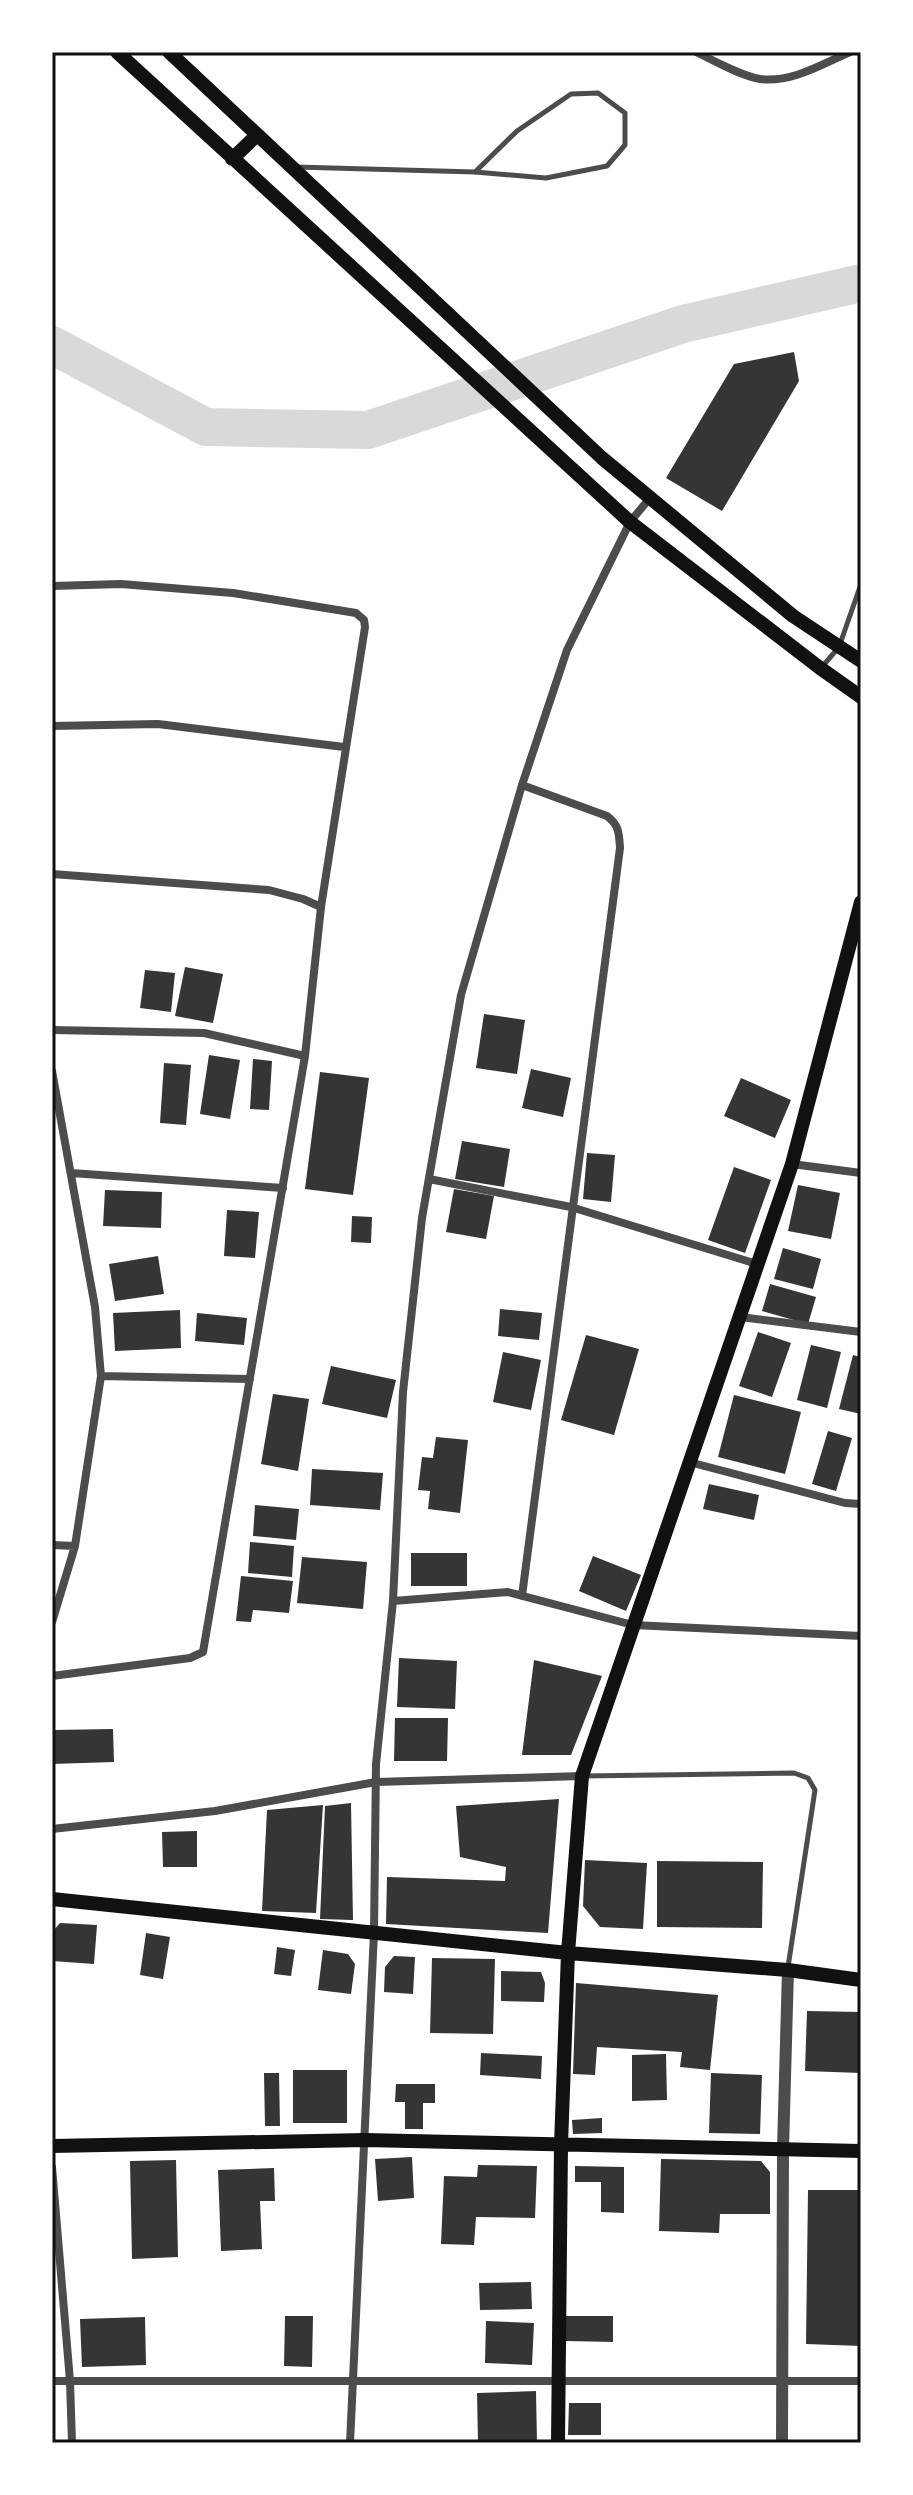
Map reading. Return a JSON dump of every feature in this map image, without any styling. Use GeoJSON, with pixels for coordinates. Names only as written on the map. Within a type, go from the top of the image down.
{"type":"FeatureCollection","features":[{"type":"Feature","properties":{"kind":"main road"},"geometry":{"type":"LineString","coordinates":[[117,52],[630,522],[861,697]]}},
{"type":"Feature","properties":{"kind":"main road"},"geometry":{"type":"LineString","coordinates":[[169,52],[602,458],[793,616],[861,661]]}},
{"type":"Feature","properties":{"kind":"main road"},"geometry":{"type":"LineString","coordinates":[[232,159],[257,135]]}},
{"type":"Feature","properties":{"kind":"main road"},"geometry":{"type":"LineString","coordinates":[[558,2443],[561,2145],[568,1953],[582,1776],[792,1164],[861,902]]}},
{"type":"Feature","properties":{"kind":"main road"},"geometry":{"type":"LineString","coordinates":[[52,1899],[568,1953],[788,1970],[861,1980]]}},
{"type":"Feature","properties":{"kind":"main road"},"geometry":{"type":"LineString","coordinates":[[52,2146],[365,2140],[861,2151]]}},
{"type":"Feature","properties":{"kind":"street"},"geometry":{"type":"LineString","coordinates":[[696,52],[757,78],[775,80],[790,78],[850,52]]}},
{"type":"Feature","properties":{"kind":"street"},"geometry":{"type":"LineString","coordinates":[[350,2443],[374,1933],[376,1782],[393,1601],[403,1392],[422,1218],[461,995],[522,785],[567,650],[630,522],[649,499]]}},
{"type":"Feature","properties":{"kind":"street"},"geometry":{"type":"LineString","coordinates":[[52,586],[121,584],[233,593],[356,613],[364,620],[365,627],[321,907],[305,1056],[203,1652],[190,1658],[52,1676]]}},
{"type":"Feature","properties":{"kind":"street"},"geometry":{"type":"LineString","coordinates":[[52,726],[158,724],[344,747]]}},
{"type":"Feature","properties":{"kind":"street"},"geometry":{"type":"LineString","coordinates":[[522,785],[607,816],[615,822],[619,831],[620,848],[522,1596]]}},
{"type":"Feature","properties":{"kind":"street"},"geometry":{"type":"LineString","coordinates":[[52,874],[269,890],[321,907]]}},
{"type":"Feature","properties":{"kind":"street"},"geometry":{"type":"LineString","coordinates":[[52,1030],[204,1033],[305,1056]]}},
{"type":"Feature","properties":{"kind":"street"},"geometry":{"type":"LineString","coordinates":[[52,1071],[95,1307],[101,1376],[75,1546],[52,1622]]}},
{"type":"Feature","properties":{"kind":"street"},"geometry":{"type":"LineString","coordinates":[[792,1164],[861,1173]]}},
{"type":"Feature","properties":{"kind":"street"},"geometry":{"type":"LineString","coordinates":[[71,1173],[283,1188]]}},
{"type":"Feature","properties":{"kind":"street"},"geometry":{"type":"LineString","coordinates":[[429,1179],[571,1207],[757,1264]]}},
{"type":"Feature","properties":{"kind":"street"},"geometry":{"type":"LineString","coordinates":[[740,1317],[861,1332]]}},
{"type":"Feature","properties":{"kind":"street"},"geometry":{"type":"LineString","coordinates":[[101,1376],[250,1379]]}},
{"type":"Feature","properties":{"kind":"street"},"geometry":{"type":"LineString","coordinates":[[688,1462],[845,1503],[861,1504]]}},
{"type":"Feature","properties":{"kind":"street"},"geometry":{"type":"LineString","coordinates":[[52,1545],[75,1546]]}},
{"type":"Feature","properties":{"kind":"street"},"geometry":{"type":"LineString","coordinates":[[393,1601],[508,1592],[633,1625],[861,1636]]}},
{"type":"Feature","properties":{"kind":"street"},"geometry":{"type":"LineString","coordinates":[[52,1829],[215,1811],[376,1782],[582,1776]]}},
{"type":"Feature","properties":{"kind":"street"},"geometry":{"type":"LineString","coordinates":[[782,2443],[783,2149],[788,1970]]}},
{"type":"Feature","properties":{"kind":"street"},"geometry":{"type":"LineString","coordinates":[[52,2167],[70,2381],[72,2443]]}},
{"type":"Feature","properties":{"kind":"street"},"geometry":{"type":"LineString","coordinates":[[52,2381],[861,2381]]}},
{"type":"Feature","properties":{"kind":"lane"},"geometry":{"type":"LineString","coordinates":[[291,167],[475,172],[546,178],[607,166],[625,145],[625,113],[598,93],[571,94],[517,131],[475,172]]}},
{"type":"Feature","properties":{"kind":"lane"},"geometry":{"type":"LineString","coordinates":[[820,668],[839,647],[861,584]]}},
{"type":"Feature","properties":{"kind":"lane"},"geometry":{"type":"LineString","coordinates":[[853,612],[861,615]]}},
{"type":"Feature","properties":{"kind":"lane"},"geometry":{"type":"LineString","coordinates":[[582,1776],[794,1773],[808,1778],[815,1790],[788,1970]]}},
{"type":"Feature","properties":{"kind":"building"},"geometry":{"type":"Polygon","coordinates":[[[794,352],[799,381],[722,511],[666,478],[734,364],[794,352]]]}},
{"type":"Feature","properties":{"kind":"building"},"geometry":{"type":"Polygon","coordinates":[[[185,967],[223,974],[213,1023],[175,1016],[185,967]]]}},
{"type":"Feature","properties":{"kind":"building"},"geometry":{"type":"Polygon","coordinates":[[[145,970],[175,973],[171,1012],[140,1008],[145,970]]]}},
{"type":"Feature","properties":{"kind":"building"},"geometry":{"type":"Polygon","coordinates":[[[484,1014],[525,1020],[517,1074],[476,1068],[484,1014]]]}},
{"type":"Feature","properties":{"kind":"building"},"geometry":{"type":"Polygon","coordinates":[[[209,1055],[240,1060],[230,1119],[200,1114],[209,1055]]]}},
{"type":"Feature","properties":{"kind":"building"},"geometry":{"type":"Polygon","coordinates":[[[253,1059],[272,1061],[269,1110],[250,1109],[253,1059]]]}},
{"type":"Feature","properties":{"kind":"building"},"geometry":{"type":"Polygon","coordinates":[[[164,1063],[191,1065],[186,1125],[160,1123],[164,1063]]]}},
{"type":"Feature","properties":{"kind":"building"},"geometry":{"type":"Polygon","coordinates":[[[531,1069],[571,1078],[563,1117],[522,1108],[531,1069]]]}},
{"type":"Feature","properties":{"kind":"building"},"geometry":{"type":"Polygon","coordinates":[[[320,1072],[369,1078],[353,1195],[305,1189],[320,1072]]]}},
{"type":"Feature","properties":{"kind":"building"},"geometry":{"type":"Polygon","coordinates":[[[741,1078],[791,1100],[775,1138],[724,1116],[741,1078]]]}},
{"type":"Feature","properties":{"kind":"building"},"geometry":{"type":"Polygon","coordinates":[[[462,1141],[510,1149],[504,1187],[455,1179],[462,1141]]]}},
{"type":"Feature","properties":{"kind":"building"},"geometry":{"type":"Polygon","coordinates":[[[587,1153],[615,1155],[611,1202],[583,1199],[587,1153]]]}},
{"type":"Feature","properties":{"kind":"building"},"geometry":{"type":"Polygon","coordinates":[[[734,1167],[771,1180],[745,1253],[708,1240],[734,1167]]]}},
{"type":"Feature","properties":{"kind":"building"},"geometry":{"type":"Polygon","coordinates":[[[798,1185],[840,1193],[831,1239],[788,1231],[798,1185]]]}},
{"type":"Feature","properties":{"kind":"building"},"geometry":{"type":"Polygon","coordinates":[[[454,1189],[494,1196],[486,1239],[446,1232],[454,1189]]]}},
{"type":"Feature","properties":{"kind":"building"},"geometry":{"type":"Polygon","coordinates":[[[105,1190],[162,1192],[161,1228],[103,1226],[105,1190]]]}},
{"type":"Feature","properties":{"kind":"building"},"geometry":{"type":"Polygon","coordinates":[[[227,1210],[259,1212],[255,1258],[224,1256],[227,1210]]]}},
{"type":"Feature","properties":{"kind":"building"},"geometry":{"type":"Polygon","coordinates":[[[352,1216],[372,1217],[371,1243],[351,1242],[352,1216]]]}},
{"type":"Feature","properties":{"kind":"building"},"geometry":{"type":"Polygon","coordinates":[[[783,1248],[821,1259],[813,1289],[774,1279],[783,1248]]]}},
{"type":"Feature","properties":{"kind":"building"},"geometry":{"type":"Polygon","coordinates":[[[158,1256],[164,1294],[115,1301],[109,1264],[158,1256]]]}},
{"type":"Feature","properties":{"kind":"building"},"geometry":{"type":"Polygon","coordinates":[[[770,1284],[816,1297],[808,1324],[762,1311],[770,1284]]]}},
{"type":"Feature","properties":{"kind":"building"},"geometry":{"type":"Polygon","coordinates":[[[500,1309],[542,1313],[539,1340],[498,1336],[500,1309]]]}},
{"type":"Feature","properties":{"kind":"building"},"geometry":{"type":"Polygon","coordinates":[[[180,1310],[181,1348],[115,1351],[113,1313],[180,1310]]]}},
{"type":"Feature","properties":{"kind":"building"},"geometry":{"type":"Polygon","coordinates":[[[197,1313],[247,1318],[244,1345],[195,1341],[197,1313]]]}},
{"type":"Feature","properties":{"kind":"building"},"geometry":{"type":"Polygon","coordinates":[[[758,1332],[791,1343],[772,1397],[739,1386],[758,1332]]]}},
{"type":"Feature","properties":{"kind":"building"},"geometry":{"type":"Polygon","coordinates":[[[586,1335],[639,1349],[614,1435],[561,1420],[586,1335]]]}},
{"type":"Feature","properties":{"kind":"building"},"geometry":{"type":"Polygon","coordinates":[[[811,1345],[841,1352],[827,1408],[797,1400],[811,1345]]]}},
{"type":"Feature","properties":{"kind":"building"},"geometry":{"type":"Polygon","coordinates":[[[503,1352],[541,1360],[531,1410],[493,1402],[503,1352]]]}},
{"type":"Feature","properties":{"kind":"building"},"geometry":{"type":"Polygon","coordinates":[[[853,1355],[861,1357],[861,1414],[839,1409],[853,1355]]]}},
{"type":"Feature","properties":{"kind":"building"},"geometry":{"type":"Polygon","coordinates":[[[331,1366],[396,1380],[387,1418],[322,1404],[331,1366]]]}},
{"type":"Feature","properties":{"kind":"building"},"geometry":{"type":"Polygon","coordinates":[[[273,1394],[309,1399],[298,1471],[261,1464],[273,1394]]]}},
{"type":"Feature","properties":{"kind":"building"},"geometry":{"type":"Polygon","coordinates":[[[734,1395],[801,1412],[785,1474],[718,1457],[734,1395]]]}},
{"type":"Feature","properties":{"kind":"building"},"geometry":{"type":"Polygon","coordinates":[[[828,1431],[852,1438],[836,1491],[812,1484],[828,1431]]]}},
{"type":"Feature","properties":{"kind":"building"},"geometry":{"type":"Polygon","coordinates":[[[436,1437],[468,1440],[460,1513],[428,1509],[430,1491],[418,1490],[422,1457],[433,1458],[436,1437]]]}},
{"type":"Feature","properties":{"kind":"building"},"geometry":{"type":"Polygon","coordinates":[[[312,1469],[383,1473],[380,1510],[310,1505],[312,1469]]]}},
{"type":"Feature","properties":{"kind":"building"},"geometry":{"type":"Polygon","coordinates":[[[709,1484],[759,1495],[754,1520],[703,1509],[709,1484]]]}},
{"type":"Feature","properties":{"kind":"building"},"geometry":{"type":"Polygon","coordinates":[[[255,1505],[299,1509],[296,1540],[253,1536],[255,1505]]]}},
{"type":"Feature","properties":{"kind":"building"},"geometry":{"type":"Polygon","coordinates":[[[250,1542],[294,1546],[292,1577],[248,1573],[250,1542]]]}},
{"type":"Feature","properties":{"kind":"building"},"geometry":{"type":"Polygon","coordinates":[[[411,1553],[467,1553],[467,1586],[411,1586],[411,1553]]]}},
{"type":"Feature","properties":{"kind":"building"},"geometry":{"type":"Polygon","coordinates":[[[593,1556],[641,1575],[626,1611],[579,1591],[593,1556]]]}},
{"type":"Feature","properties":{"kind":"building"},"geometry":{"type":"Polygon","coordinates":[[[302,1557],[367,1562],[363,1609],[297,1603],[302,1557]]]}},
{"type":"Feature","properties":{"kind":"building"},"geometry":{"type":"Polygon","coordinates":[[[241,1576],[293,1581],[289,1613],[253,1610],[251,1622],[236,1621],[241,1576]]]}},
{"type":"Feature","properties":{"kind":"building"},"geometry":{"type":"Polygon","coordinates":[[[399,1658],[457,1661],[455,1709],[397,1707],[399,1658]]]}},
{"type":"Feature","properties":{"kind":"building"},"geometry":{"type":"Polygon","coordinates":[[[534,1660],[602,1676],[571,1755],[522,1755],[534,1660]]]}},
{"type":"Feature","properties":{"kind":"building"},"geometry":{"type":"Polygon","coordinates":[[[395,1718],[448,1718],[447,1761],[394,1761],[395,1718]]]}},
{"type":"Feature","properties":{"kind":"building"},"geometry":{"type":"Polygon","coordinates":[[[113,1729],[114,1762],[52,1764],[52,1730],[113,1729]]]}},
{"type":"Feature","properties":{"kind":"building"},"geometry":{"type":"Polygon","coordinates":[[[559,1799],[548,1933],[386,1924],[387,1877],[505,1881],[506,1867],[460,1857],[456,1806],[559,1799]]]}},
{"type":"Feature","properties":{"kind":"building"},"geometry":{"type":"Polygon","coordinates":[[[351,1803],[353,1920],[320,1919],[325,1806],[351,1803]]]}},
{"type":"Feature","properties":{"kind":"building"},"geometry":{"type":"Polygon","coordinates":[[[323,1805],[316,1913],[262,1911],[267,1810],[323,1805]]]}},
{"type":"Feature","properties":{"kind":"building"},"geometry":{"type":"Polygon","coordinates":[[[197,1831],[197,1867],[163,1867],[162,1832],[197,1831]]]}},
{"type":"Feature","properties":{"kind":"building"},"geometry":{"type":"Polygon","coordinates":[[[585,1860],[647,1863],[643,1929],[600,1927],[583,1906],[585,1860]]]}},
{"type":"Feature","properties":{"kind":"building"},"geometry":{"type":"Polygon","coordinates":[[[657,1861],[763,1862],[762,1928],[657,1927],[657,1861]]]}},
{"type":"Feature","properties":{"kind":"building"},"geometry":{"type":"Polygon","coordinates":[[[60,1923],[97,1925],[94,1964],[52,1961],[53,1931],[60,1923]]]}},
{"type":"Feature","properties":{"kind":"building"},"geometry":{"type":"Polygon","coordinates":[[[146,1933],[170,1937],[163,1979],[140,1975],[146,1933]]]}},
{"type":"Feature","properties":{"kind":"building"},"geometry":{"type":"Polygon","coordinates":[[[277,1947],[295,1950],[291,1976],[274,1974],[277,1947]]]}},
{"type":"Feature","properties":{"kind":"building"},"geometry":{"type":"Polygon","coordinates":[[[323,1950],[348,1954],[355,1964],[351,1994],[318,1990],[323,1950]]]}},
{"type":"Feature","properties":{"kind":"building"},"geometry":{"type":"Polygon","coordinates":[[[394,1956],[415,1957],[413,1994],[384,1992],[385,1967],[394,1956]]]}},
{"type":"Feature","properties":{"kind":"building"},"geometry":{"type":"Polygon","coordinates":[[[432,1958],[495,1959],[493,2034],[430,2033],[432,1958]]]}},
{"type":"Feature","properties":{"kind":"building"},"geometry":{"type":"Polygon","coordinates":[[[501,1971],[541,1972],[545,1983],[544,2002],[501,2001],[501,1971]]]}},
{"type":"Feature","properties":{"kind":"building"},"geometry":{"type":"Polygon","coordinates":[[[576,1983],[718,1995],[710,2070],[680,2067],[682,2052],[597,2047],[595,2075],[573,2074],[576,1983]]]}},
{"type":"Feature","properties":{"kind":"building"},"geometry":{"type":"Polygon","coordinates":[[[807,2011],[861,2012],[861,2073],[805,2071],[807,2011]]]}},
{"type":"Feature","properties":{"kind":"building"},"geometry":{"type":"Polygon","coordinates":[[[481,2053],[542,2056],[541,2079],[480,2075],[481,2053]]]}},
{"type":"Feature","properties":{"kind":"building"},"geometry":{"type":"Polygon","coordinates":[[[666,2054],[667,2100],[632,2101],[632,2055],[666,2054]]]}},
{"type":"Feature","properties":{"kind":"building"},"geometry":{"type":"Polygon","coordinates":[[[293,2070],[347,2070],[347,2123],[293,2123],[293,2070]]]}},
{"type":"Feature","properties":{"kind":"building"},"geometry":{"type":"Polygon","coordinates":[[[264,2073],[279,2073],[280,2126],[265,2126],[264,2073]]]}},
{"type":"Feature","properties":{"kind":"building"},"geometry":{"type":"Polygon","coordinates":[[[711,2073],[762,2075],[760,2134],[709,2133],[711,2073]]]}},
{"type":"Feature","properties":{"kind":"building"},"geometry":{"type":"Polygon","coordinates":[[[396,2084],[435,2084],[435,2103],[423,2103],[423,2129],[405,2129],[405,2102],[395,2102],[396,2084]]]}},
{"type":"Feature","properties":{"kind":"building"},"geometry":{"type":"Polygon","coordinates":[[[602,2118],[602,2133],[573,2134],[572,2120],[602,2118]]]}},
{"type":"Feature","properties":{"kind":"building"},"geometry":{"type":"Polygon","coordinates":[[[412,2157],[414,2198],[378,2201],[375,2159],[412,2157]]]}},
{"type":"Feature","properties":{"kind":"building"},"geometry":{"type":"Polygon","coordinates":[[[661,2159],[761,2161],[770,2172],[770,2214],[720,2214],[719,2233],[659,2231],[661,2159]]]}},
{"type":"Feature","properties":{"kind":"building"},"geometry":{"type":"Polygon","coordinates":[[[176,2160],[178,2257],[132,2259],[130,2161],[176,2160]]]}},
{"type":"Feature","properties":{"kind":"building"},"geometry":{"type":"Polygon","coordinates":[[[478,2165],[537,2166],[535,2218],[476,2217],[474,2245],[441,2244],[444,2176],[477,2177],[478,2165]]]}},
{"type":"Feature","properties":{"kind":"building"},"geometry":{"type":"Polygon","coordinates":[[[575,2166],[624,2167],[624,2213],[601,2212],[601,2182],[575,2182],[575,2166]]]}},
{"type":"Feature","properties":{"kind":"building"},"geometry":{"type":"Polygon","coordinates":[[[274,2168],[275,2201],[260,2201],[262,2249],[221,2251],[218,2170],[274,2168]]]}},
{"type":"Feature","properties":{"kind":"building"},"geometry":{"type":"Polygon","coordinates":[[[808,2190],[861,2190],[861,2346],[806,2344],[808,2190]]]}},
{"type":"Feature","properties":{"kind":"building"},"geometry":{"type":"Polygon","coordinates":[[[531,2282],[532,2309],[480,2310],[479,2283],[531,2282]]]}},
{"type":"Feature","properties":{"kind":"building"},"geometry":{"type":"Polygon","coordinates":[[[285,2316],[313,2316],[312,2367],[284,2366],[285,2316]]]}},
{"type":"Feature","properties":{"kind":"building"},"geometry":{"type":"Polygon","coordinates":[[[566,2316],[613,2316],[613,2342],[566,2341],[566,2316]]]}},
{"type":"Feature","properties":{"kind":"building"},"geometry":{"type":"Polygon","coordinates":[[[145,2317],[146,2365],[82,2367],[80,2319],[145,2317]]]}},
{"type":"Feature","properties":{"kind":"building"},"geometry":{"type":"Polygon","coordinates":[[[486,2321],[534,2323],[532,2365],[485,2363],[486,2321]]]}},
{"type":"Feature","properties":{"kind":"building"},"geometry":{"type":"Polygon","coordinates":[[[536,2391],[537,2443],[478,2443],[477,2393],[536,2391]]]}},
{"type":"Feature","properties":{"kind":"building"},"geometry":{"type":"Polygon","coordinates":[[[569,2403],[601,2403],[601,2435],[568,2435],[569,2403]]]}},
{"type":"Feature","properties":{"kind":"waterway"},"geometry":{"type":"LineString","coordinates":[[52,345],[206,427],[368,430],[683,324],[861,283]]}}]}
